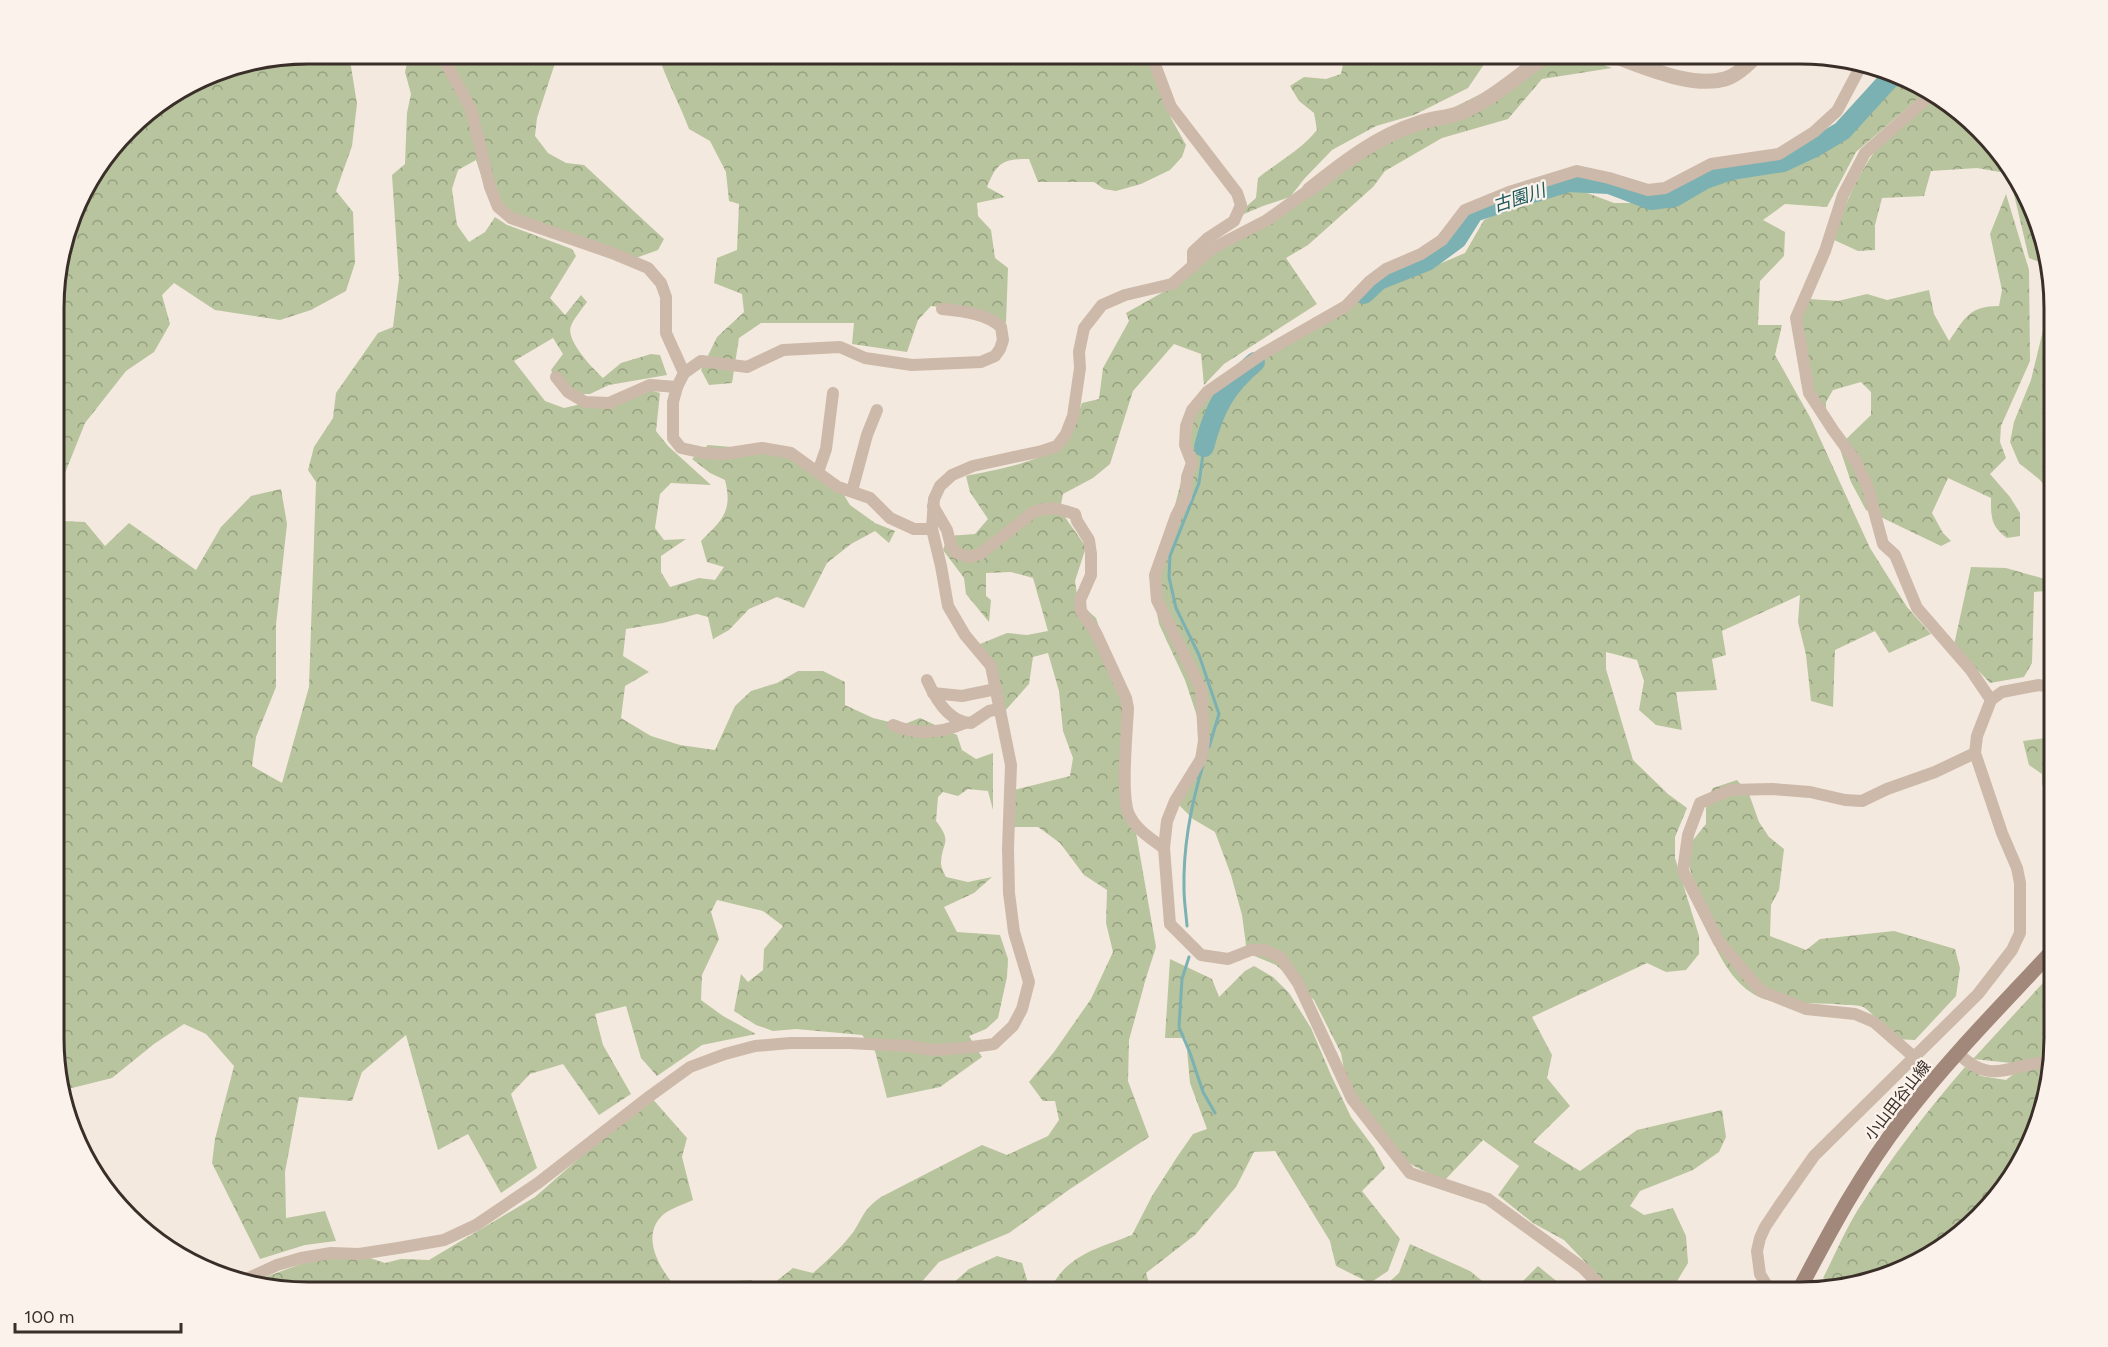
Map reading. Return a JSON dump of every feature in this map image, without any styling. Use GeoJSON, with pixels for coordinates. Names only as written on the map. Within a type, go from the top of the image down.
{"type":"FeatureCollection","features":[{"type":"Feature","properties":{"kind":"main road","name":"小山田谷山線"},"geometry":{"type":"LineString","coordinates":[[1804,1282],[1849,1197],[1905,1116],[1958,1053],[2044,961]]}},
{"type":"Feature","properties":{"kind":"street"},"geometry":{"type":"LineString","coordinates":[[446,64],[471,109],[490,187],[498,207],[511,218],[648,268],[661,283],[666,297],[666,333],[684,373]]}},
{"type":"Feature","properties":{"kind":"street"},"geometry":{"type":"LineString","coordinates":[[1155,64],[1171,107],[1237,193],[1241,205],[1234,221],[1208,238],[1193,252],[1192,267]]}},
{"type":"Feature","properties":{"kind":"street"},"geometry":{"type":"LineString","coordinates":[[253,1276],[277,1265],[301,1258],[331,1253],[359,1254],[444,1240],[476,1225],[538,1184],[690,1067],[725,1054],[755,1046],[790,1043],[849,1043],[908,1046],[932,1050],[994,1044],[1013,1026],[1022,1009],[1029,982],[1014,933],[1009,893],[1011,765],[992,666],[965,635],[948,606],[932,529],[934,499],[940,486],[952,475],[973,466],[1057,446],[1066,434],[1073,416],[1080,368],[1079,352],[1084,328],[1102,305],[1125,295],[1172,284],[1213,248],[1267,220],[1348,158],[1380,139],[1419,123],[1459,113],[1492,95],[1534,64]]}},
{"type":"Feature","properties":{"kind":"street"},"geometry":{"type":"LineString","coordinates":[[1636,64],[1697,82],[1726,79],[1750,64]]}},
{"type":"Feature","properties":{"kind":"street"},"geometry":{"type":"LineString","coordinates":[[1596,1282],[1583,1268],[1488,1199],[1410,1173],[1352,1099],[1298,983],[1280,957],[1264,950],[1251,950],[1228,959],[1201,954],[1170,924],[1164,848],[1167,821],[1175,801],[1201,759],[1204,741],[1201,689],[1156,600],[1155,575],[1176,516],[1186,497],[1187,477],[1192,464],[1185,446],[1186,426],[1192,410],[1207,392],[1262,354],[1346,306],[1370,281],[1386,269],[1421,254],[1442,240],[1465,210],[1509,192],[1577,171],[1648,190],[1665,188],[1711,164],[1779,154],[1814,132],[1837,111],[1858,72]]}},
{"type":"Feature","properties":{"kind":"street"},"geometry":{"type":"LineString","coordinates":[[1926,100],[1865,153],[1843,195],[1825,251],[1796,318],[1809,393],[1855,460],[1867,485],[1883,544],[1895,555],[1917,608],[1970,669],[1991,700]]}},
{"type":"Feature","properties":{"kind":"street"},"geometry":{"type":"LineString","coordinates":[[932,529],[914,529],[898,522],[870,498],[838,487],[791,453],[762,448],[723,454],[681,448],[673,438],[673,402],[684,373],[701,361],[747,367],[783,350],[840,347],[865,358],[912,365],[981,362],[995,356],[1003,340],[1001,327],[996,322],[965,312],[942,309]]}},
{"type":"Feature","properties":{"kind":"street"},"geometry":{"type":"LineString","coordinates":[[556,377],[568,392],[585,402],[609,402],[650,385],[677,387]]}},
{"type":"Feature","properties":{"kind":"street"},"geometry":{"type":"LineString","coordinates":[[818,472],[826,449],[832,393]]}},
{"type":"Feature","properties":{"kind":"street"},"geometry":{"type":"LineString","coordinates":[[852,491],[867,435],[877,410]]}},
{"type":"Feature","properties":{"kind":"street"},"geometry":{"type":"LineString","coordinates":[[933,506],[947,530],[955,552],[969,557],[980,554],[1041,508],[1052,508],[1075,514],[1089,540],[1091,554],[1091,575],[1080,600],[1082,611],[1096,633],[1126,698],[1128,708],[1125,798],[1129,814],[1144,834],[1164,848]]}},
{"type":"Feature","properties":{"kind":"street"},"geometry":{"type":"LineString","coordinates":[[927,680],[939,703],[958,721],[971,723],[989,711],[999,710]]}},
{"type":"Feature","properties":{"kind":"street"},"geometry":{"type":"LineString","coordinates":[[1765,1282],[1758,1264],[1760,1238],[1765,1227],[1814,1156],[1978,994],[2012,950],[2020,933],[2018,868],[2002,833],[1975,753],[1977,736],[1991,700],[2002,692],[2044,686]]}},
{"type":"Feature","properties":{"kind":"street"},"geometry":{"type":"LineString","coordinates":[[933,693],[962,696],[996,688]]}},
{"type":"Feature","properties":{"kind":"street"},"geometry":{"type":"LineString","coordinates":[[893,725],[908,732],[928,732],[951,729],[965,723]]}},
{"type":"Feature","properties":{"kind":"street"},"geometry":{"type":"LineString","coordinates":[[1914,1057],[1874,1022],[1855,1014],[1806,1009],[1761,991],[1719,942],[1683,871],[1688,835],[1700,803],[1731,790],[1793,790],[1862,801],[1887,789],[1935,772],[1975,753]]}},
{"type":"Feature","properties":{"kind":"street"},"geometry":{"type":"LineString","coordinates":[[1958,1053],[1968,1064],[1988,1072],[2004,1071],[2042,1062]]}},
{"type":"Feature","properties":{"kind":"green space"},"geometry":{"type":"Polygon","coordinates":[[[308,64],[351,64],[357,104],[352,146],[336,191],[353,212],[355,263],[346,291],[311,310],[280,320],[215,310],[174,283],[162,295],[170,324],[154,352],[126,371],[85,423],[64,476],[64,308],[69,261],[83,215],[97,186],[115,160],[147,125],[186,97],[215,83],[261,69],[308,64]]]}},
{"type":"Feature","properties":{"kind":"green space"},"geometry":{"type":"Polygon","coordinates":[[[407,64],[555,64],[537,118],[535,136],[548,153],[566,163],[584,165],[664,239],[658,250],[633,259],[505,210],[487,193],[476,160],[458,170],[452,189],[457,225],[469,242],[485,232],[495,217],[507,225],[572,249],[576,256],[550,298],[565,315],[581,295],[587,302],[574,320],[570,332],[581,354],[603,378],[621,363],[651,354],[660,355],[667,375],[609,385],[590,394],[574,394],[556,383],[551,370],[563,354],[553,338],[514,361],[545,401],[564,408],[646,389],[660,393],[656,431],[668,446],[711,485],[671,483],[660,494],[655,528],[664,540],[686,539],[661,556],[661,572],[670,587],[699,578],[715,580],[724,567],[707,562],[701,541],[724,515],[728,500],[725,480],[710,473],[692,459],[708,445],[792,455],[833,477],[850,505],[875,523],[895,531],[889,543],[875,531],[851,544],[827,563],[804,608],[777,597],[749,609],[729,630],[713,639],[708,617],[697,614],[626,629],[623,656],[649,672],[625,686],[621,718],[651,736],[680,745],[715,750],[735,706],[751,691],[777,683],[798,671],[823,671],[845,682],[845,705],[873,718],[902,725],[920,718],[957,735],[962,750],[976,759],[993,753],[993,810],[988,791],[968,789],[958,796],[943,792],[938,797],[936,821],[945,838],[941,863],[946,877],[968,882],[992,877],[974,893],[944,907],[957,932],[1000,935],[1008,959],[1007,977],[998,1018],[986,1029],[969,1036],[982,1057],[940,1087],[887,1098],[875,1051],[862,1035],[796,1029],[773,1031],[756,1025],[734,1011],[741,974],[748,982],[763,970],[764,949],[783,926],[763,911],[717,900],[711,912],[719,939],[702,975],[701,1000],[723,1016],[756,1034],[702,1045],[657,1076],[641,1058],[626,1006],[595,1014],[603,1045],[631,1094],[599,1115],[563,1064],[530,1074],[511,1094],[537,1168],[501,1193],[468,1134],[438,1150],[406,1035],[362,1072],[352,1101],[299,1097],[285,1172],[286,1218],[325,1211],[336,1241],[305,1245],[260,1259],[212,1163],[215,1139],[234,1066],[206,1034],[184,1024],[154,1044],[112,1078],[72,1088],[69,1086],[64,1039],[64,521],[85,522],[105,546],[129,523],[196,570],[221,527],[251,496],[281,489],[287,524],[276,625],[276,687],[256,737],[252,766],[282,783],[309,687],[316,482],[308,470],[314,447],[333,418],[336,393],[378,333],[393,327],[399,279],[392,175],[405,164],[407,113],[411,94],[405,72],[407,64]]]}},
{"type":"Feature","properties":{"kind":"green space"},"geometry":{"type":"Polygon","coordinates":[[[662,64],[1158,64],[1171,118],[1186,145],[1182,157],[1170,170],[1141,184],[1116,191],[1104,189],[1094,182],[1038,182],[1029,159],[1012,160],[1002,164],[994,172],[987,187],[1005,197],[977,203],[978,216],[991,230],[995,258],[1008,268],[1006,323],[979,312],[931,306],[918,320],[907,352],[852,344],[854,323],[761,323],[739,338],[732,383],[709,385],[701,370],[717,337],[744,312],[742,294],[714,283],[717,258],[737,250],[739,204],[729,201],[726,172],[710,141],[689,129],[662,64]]]}},
{"type":"Feature","properties":{"kind":"green space"},"geometry":{"type":"Polygon","coordinates":[[[1343,64],[1484,64],[1468,88],[1414,115],[1376,126],[1332,150],[1290,197],[1232,219],[1256,198],[1258,178],[1297,150],[1317,130],[1314,113],[1299,101],[1290,86],[1304,77],[1326,79],[1341,74],[1343,64]]]}},
{"type":"Feature","properties":{"kind":"green space"},"geometry":{"type":"Polygon","coordinates":[[[1542,64],[1601,64],[1612,68],[1542,79],[1508,119],[1442,138],[1385,171],[1373,187],[1308,245],[1286,258],[1317,304],[1224,364],[1204,385],[1201,354],[1174,344],[1133,391],[1110,464],[1093,478],[1063,494],[1060,510],[1086,547],[1075,581],[1078,602],[1096,618],[1123,698],[1130,798],[1156,947],[1129,1040],[1128,1081],[1149,1137],[1009,1233],[939,1262],[922,1282],[775,1282],[793,1268],[813,1273],[845,1242],[868,1209],[881,1197],[982,1145],[1007,1155],[1048,1136],[1059,1120],[1055,1101],[1043,1101],[1029,1082],[1054,1052],[1091,999],[1113,952],[1106,923],[1107,890],[1084,875],[1060,843],[1038,827],[1014,827],[1014,790],[1070,776],[1073,758],[1063,731],[1059,691],[1048,653],[1033,657],[1029,684],[1004,712],[993,681],[975,646],[1007,633],[1027,635],[1048,631],[1033,578],[1011,572],[986,573],[986,596],[991,600],[989,622],[966,594],[964,578],[943,550],[948,536],[975,534],[988,519],[970,492],[966,476],[1038,458],[1062,443],[1072,431],[1082,403],[1099,399],[1103,368],[1129,321],[1126,313],[1172,287],[1218,250],[1363,152],[1542,64]]]}},
{"type":"Feature","properties":{"kind":"green space"},"geometry":{"type":"Polygon","coordinates":[[[1893,83],[1921,97],[1856,152],[1827,207],[1785,204],[1763,220],[1785,232],[1784,256],[1760,281],[1758,325],[1782,325],[1775,355],[1811,419],[1870,548],[1907,607],[1931,634],[1889,653],[1875,631],[1835,650],[1833,707],[1811,701],[1806,655],[1798,622],[1800,595],[1722,631],[1726,655],[1712,659],[1717,690],[1676,692],[1682,730],[1656,725],[1639,710],[1644,681],[1637,660],[1606,652],[1606,669],[1633,760],[1668,794],[1687,808],[1675,837],[1675,858],[1699,936],[1699,954],[1686,970],[1666,972],[1647,963],[1532,1017],[1552,1055],[1547,1078],[1570,1106],[1533,1142],[1580,1171],[1637,1130],[1722,1110],[1726,1137],[1719,1152],[1693,1170],[1640,1191],[1630,1206],[1644,1215],[1673,1208],[1686,1236],[1688,1263],[1676,1282],[1604,1282],[1564,1240],[1533,1223],[1498,1195],[1519,1166],[1483,1140],[1444,1181],[1394,1153],[1367,1127],[1344,1070],[1341,1053],[1314,1000],[1276,965],[1247,953],[1242,915],[1231,875],[1215,832],[1193,819],[1179,805],[1199,755],[1199,722],[1185,680],[1159,624],[1153,590],[1187,459],[1194,412],[1215,391],[1313,318],[1465,253],[1484,220],[1521,202],[1574,188],[1614,203],[1656,203],[1717,171],[1791,156],[1822,140],[1893,83]]]}},
{"type":"Feature","properties":{"kind":"green space"},"geometry":{"type":"Polygon","coordinates":[[[1930,103],[1961,125],[1983,147],[2001,172],[1977,168],[1931,171],[1924,196],[1882,198],[1875,225],[1875,250],[1858,251],[1832,239],[1859,177],[1877,148],[1904,118],[1930,103]]]}},
{"type":"Feature","properties":{"kind":"green space"},"geometry":{"type":"Polygon","coordinates":[[[2013,190],[2031,230],[2039,262],[2029,258],[2013,190]]]}},
{"type":"Feature","properties":{"kind":"green space"},"geometry":{"type":"Polygon","coordinates":[[[2006,194],[2029,270],[2030,361],[2001,426],[2000,442],[2006,458],[1990,474],[2010,497],[2020,513],[2020,536],[2007,538],[1998,530],[1992,516],[1991,498],[1948,478],[1932,513],[1943,533],[1951,541],[1941,546],[1866,510],[1851,482],[1839,446],[1871,415],[1871,392],[1861,382],[1833,390],[1826,402],[1826,421],[1801,383],[1796,328],[1809,299],[1838,301],[1867,294],[1887,300],[1929,290],[1934,314],[1949,341],[1964,320],[1974,311],[1999,306],[2002,290],[1990,234],[2006,194]]]}},
{"type":"Feature","properties":{"kind":"green space"},"geometry":{"type":"Polygon","coordinates":[[[2044,326],[2044,485],[2019,463],[2010,442],[2014,422],[2031,380],[2044,326]]]}},
{"type":"Feature","properties":{"kind":"green space"},"geometry":{"type":"Polygon","coordinates":[[[1971,567],[2006,568],[2044,579],[2044,591],[2034,592],[2032,663],[2024,677],[1990,683],[1954,645],[1971,567]]]}},
{"type":"Feature","properties":{"kind":"green space"},"geometry":{"type":"Polygon","coordinates":[[[2044,738],[2044,789],[2042,774],[2029,765],[2023,741],[2044,738]]]}},
{"type":"Feature","properties":{"kind":"green space"},"geometry":{"type":"Polygon","coordinates":[[[1737,780],[1749,794],[1759,822],[1769,837],[1784,849],[1779,890],[1771,905],[1770,936],[1806,950],[1820,939],[1894,931],[1955,949],[1960,968],[1956,996],[1915,1040],[1895,1039],[1875,1017],[1861,1006],[1767,1000],[1743,986],[1729,971],[1709,932],[1685,850],[1706,824],[1706,801],[1713,788],[1737,780]]]}},
{"type":"Feature","properties":{"kind":"green space"},"geometry":{"type":"Polygon","coordinates":[[[1170,959],[1212,979],[1219,997],[1245,971],[1254,966],[1273,977],[1289,993],[1311,1028],[1351,1117],[1374,1148],[1385,1168],[1362,1191],[1400,1239],[1388,1271],[1368,1282],[1336,1266],[1330,1241],[1275,1151],[1254,1152],[1236,1187],[1195,1235],[1146,1273],[1149,1282],[1055,1282],[1073,1261],[1095,1249],[1132,1235],[1152,1196],[1193,1134],[1207,1129],[1190,1083],[1186,1038],[1165,1038],[1170,959]]]}},
{"type":"Feature","properties":{"kind":"green space"},"geometry":{"type":"Polygon","coordinates":[[[2044,982],[2044,1039],[2039,1086],[2025,1132],[2011,1161],[1993,1187],[1961,1222],[1922,1250],[1878,1270],[1847,1278],[1828,1280],[1823,1278],[1849,1225],[1871,1189],[1909,1136],[1965,1067],[1981,1076],[2006,1080],[2023,1067],[2011,1063],[1973,1059],[2044,982]]]}},
{"type":"Feature","properties":{"kind":"green space"},"geometry":{"type":"Polygon","coordinates":[[[650,1096],[687,1138],[682,1157],[693,1200],[663,1215],[654,1227],[652,1237],[657,1257],[672,1282],[292,1282],[262,1278],[301,1264],[331,1258],[364,1256],[385,1263],[401,1259],[429,1260],[535,1197],[650,1096]]]}},
{"type":"Feature","properties":{"kind":"green space"},"geometry":{"type":"Polygon","coordinates":[[[1410,1244],[1470,1271],[1484,1282],[1389,1282],[1399,1273],[1410,1244]]]}},
{"type":"Feature","properties":{"kind":"green space"},"geometry":{"type":"Polygon","coordinates":[[[997,1256],[1022,1263],[1028,1282],[954,1282],[969,1269],[997,1256]]]}},
{"type":"Feature","properties":{"kind":"green space"},"geometry":{"type":"Polygon","coordinates":[[[1538,1266],[1558,1282],[1522,1282],[1538,1266]]]}},
{"type":"Feature","properties":{"kind":"green space"},"geometry":{"type":"Polygon","coordinates":[[[752,1280],[752,1282],[714,1282],[752,1280]]]}},
{"type":"Feature","properties":{"kind":"waterway","name":"古園川"},"geometry":{"type":"LineString","coordinates":[[1364,294],[1379,280],[1427,261],[1457,239],[1474,212],[1519,197],[1569,182],[1609,184],[1651,200],[1674,197],[1705,179],[1731,170],[1783,162],[1842,131],[1888,81]]}},
{"type":"Feature","properties":{"kind":"waterway","name":"古園川"},"geometry":{"type":"LineString","coordinates":[[1204,447],[1212,421],[1222,400],[1236,380],[1255,362]]}},
{"type":"Feature","properties":{"kind":"waterway"},"geometry":{"type":"LineString","coordinates":[[1204,447],[1199,483],[1170,556],[1169,577],[1176,608],[1199,655],[1219,714],[1209,747]]}},
{"type":"Feature","properties":{"kind":"waterway"},"geometry":{"type":"LineString","coordinates":[[1187,926],[1184,889],[1186,841],[1191,810],[1203,765]]}},
{"type":"Feature","properties":{"kind":"waterway"},"geometry":{"type":"LineString","coordinates":[[1189,957],[1182,979],[1179,1027],[1203,1092],[1215,1113]]}}]}
